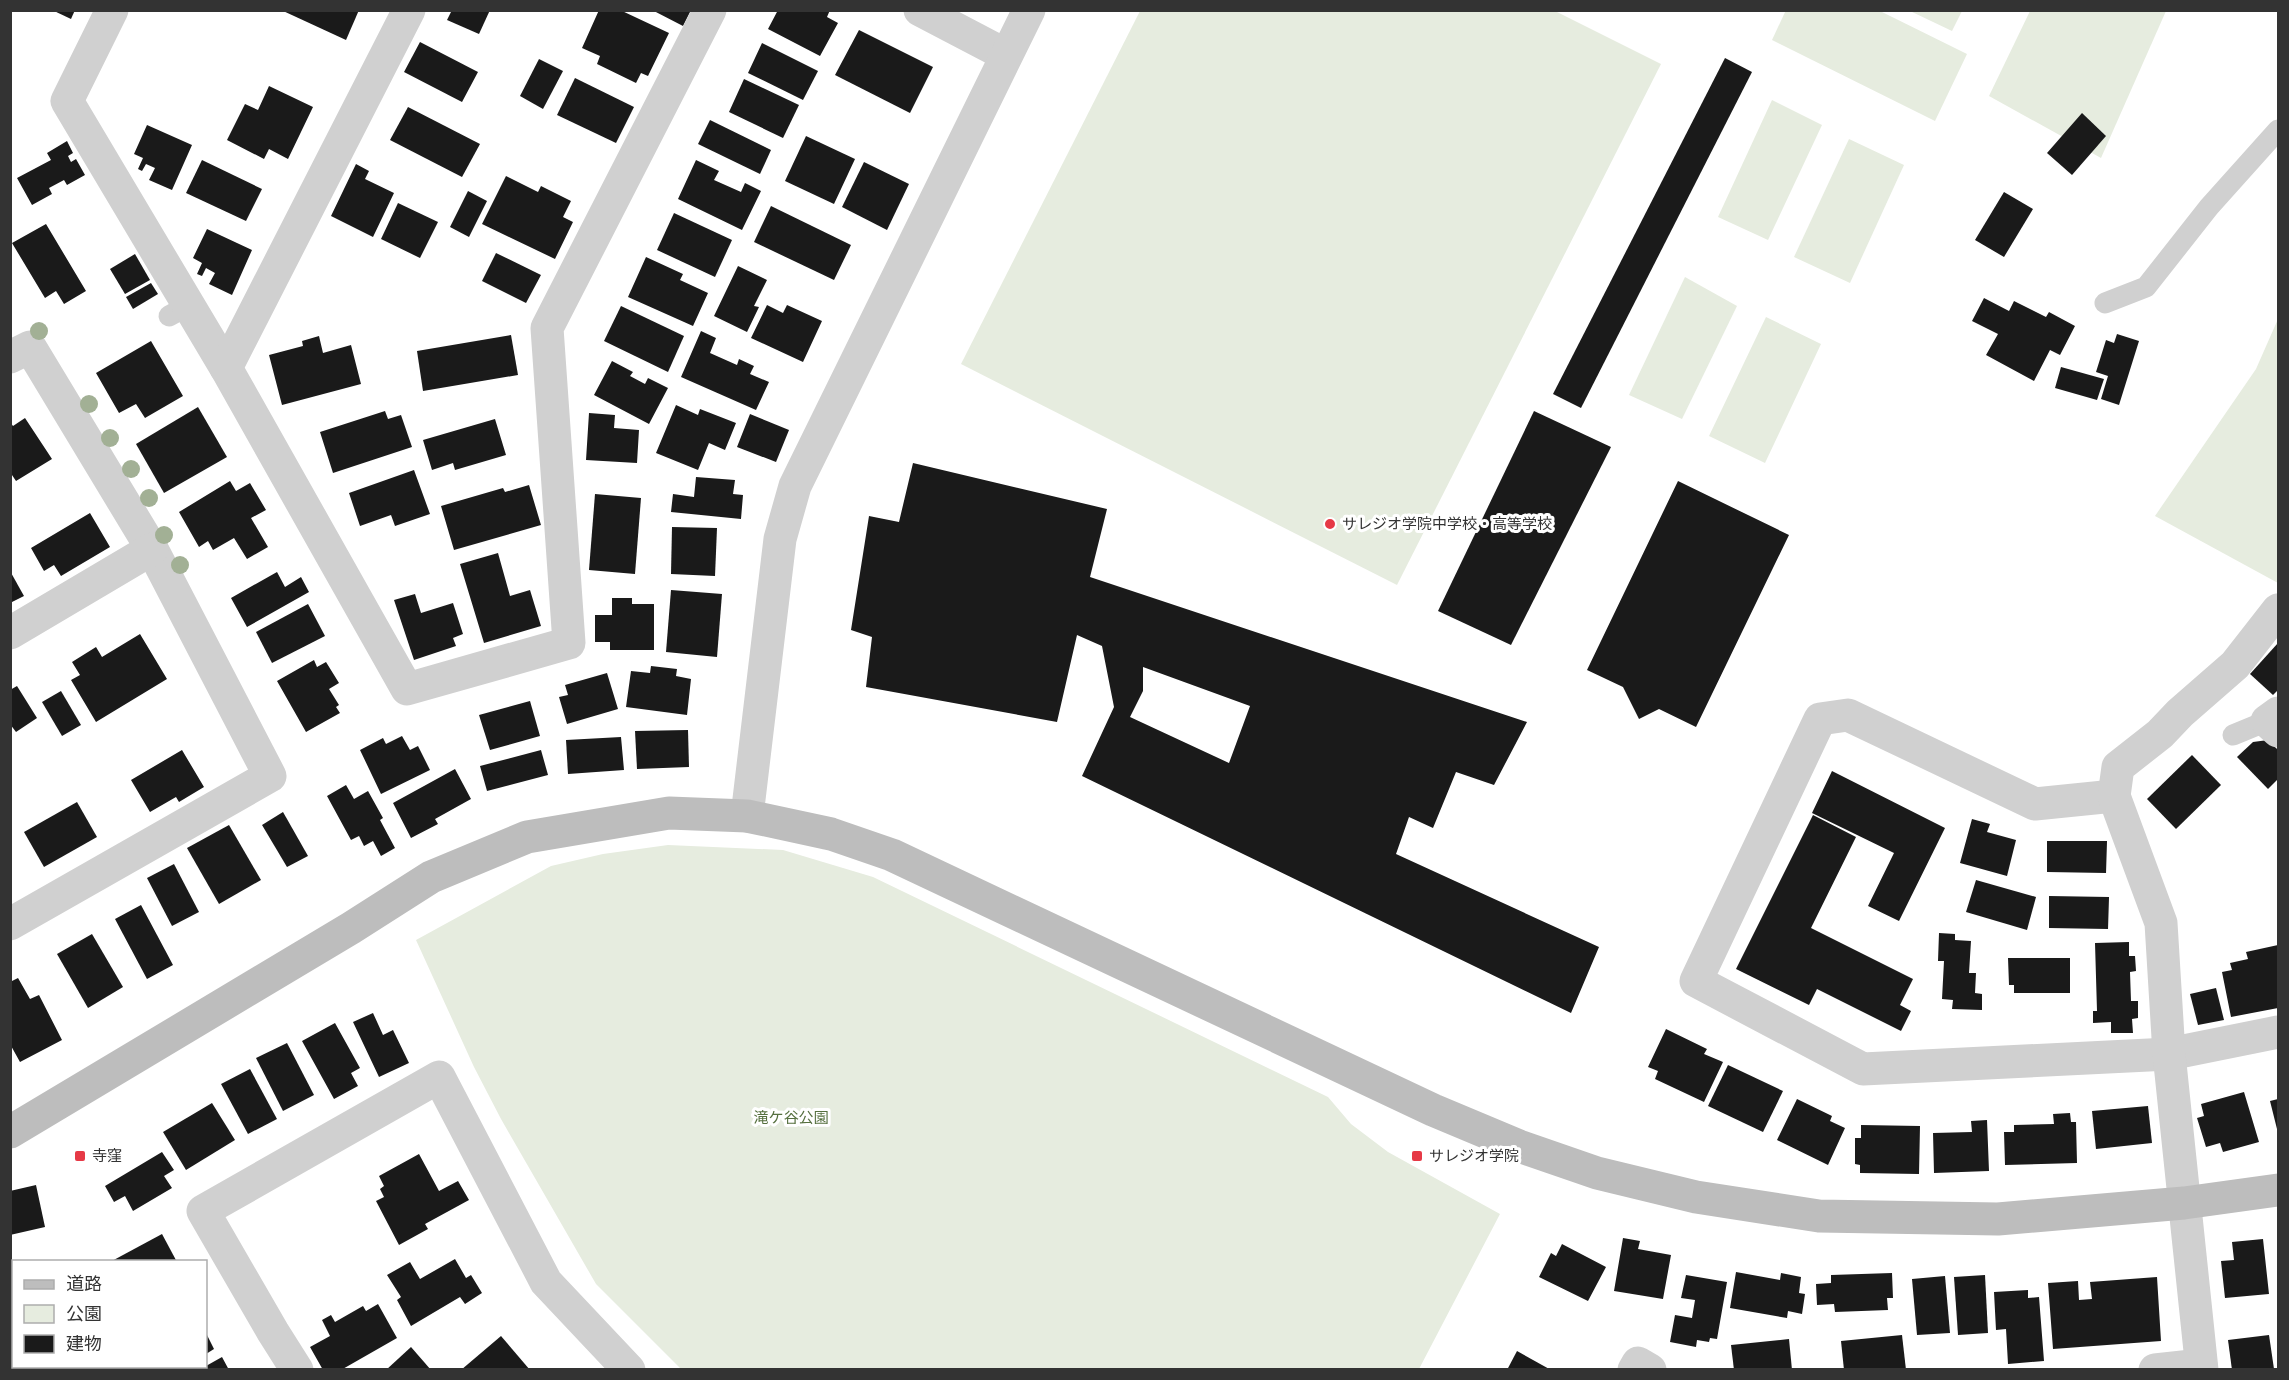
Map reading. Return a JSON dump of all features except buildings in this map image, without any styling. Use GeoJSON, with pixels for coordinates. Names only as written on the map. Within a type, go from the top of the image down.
{"type":"FeatureCollection","features":[{"type":"Feature","properties":{"kind":"street"},"geometry":{"type":"LineString","coordinates":[[112,10],[67,101],[179,311],[226,368],[407,689],[568,644],[548,328],[710,10]]}},
{"type":"Feature","properties":{"kind":"street"},"geometry":{"type":"LineString","coordinates":[[226,368],[409,10]]}},
{"type":"Feature","properties":{"kind":"street"},"geometry":{"type":"LineString","coordinates":[[920,10],[1005,55]]}},
{"type":"Feature","properties":{"kind":"street"},"geometry":{"type":"LineString","coordinates":[[747,816],[780,539],[795,486],[1029,10]]}},
{"type":"Feature","properties":{"kind":"street"},"geometry":{"type":"LineString","coordinates":[[10,357],[30,347],[152,549],[270,776],[10,924]]}},
{"type":"Feature","properties":{"kind":"street"},"geometry":{"type":"LineString","coordinates":[[10,633],[152,549]]}},
{"type":"Feature","properties":{"kind":"street"},"geometry":{"type":"LineString","coordinates":[[2155,1370],[2201,1367],[2169,1054],[2161,923],[2114,796],[2118,767],[2160,734],[2180,713],[2235,665],[2278,610]]}},
{"type":"Feature","properties":{"kind":"street"},"geometry":{"type":"LineString","coordinates":[[2114,796],[2035,804],[1848,715],[1820,719],[1696,981],[1863,1069],[2169,1054],[2278,1032]]}},
{"type":"Feature","properties":{"kind":"street"},"geometry":{"type":"LineString","coordinates":[[10,1132],[351,928],[431,877],[526,837],[669,813],[747,816],[831,834],[892,855],[1433,1110],[1519,1146],[1597,1173],[1696,1197],[1819,1216],[1998,1219],[2184,1203],[2278,1190]]}},
{"type":"Feature","properties":{"kind":"street"},"geometry":{"type":"LineString","coordinates":[[297,1370],[203,1211],[439,1077],[546,1282],[629,1370]]}},
{"type":"Feature","properties":{"kind":"street"},"geometry":{"type":"LineString","coordinates":[[1634,1370],[1638,1363],[1650,1370]]}},
{"type":"Feature","properties":{"kind":"lane"},"geometry":{"type":"LineString","coordinates":[[2105,303],[2146,288],[2209,207],[2278,130]]}},
{"type":"Feature","properties":{"kind":"lane"},"geometry":{"type":"LineString","coordinates":[[2232,735],[2275,722]]}},
{"type":"Feature","properties":{"kind":"green space"},"geometry":{"type":"Polygon","coordinates":[[[1786,10],[1880,11],[1967,54],[1935,121],[1772,40],[1786,10]]]}},
{"type":"Feature","properties":{"kind":"green space"},"geometry":{"type":"Polygon","coordinates":[[[1140,11],[1555,11],[1661,64],[1397,585],[961,364],[1140,11]]]}},
{"type":"Feature","properties":{"kind":"green space"},"geometry":{"type":"Polygon","coordinates":[[[1910,11],[1962,11],[1952,31],[1910,11]]]}},
{"type":"Feature","properties":{"kind":"green space"},"geometry":{"type":"Polygon","coordinates":[[[2030,11],[2166,11],[2101,158],[1989,96],[2030,11]]]}},
{"type":"Feature","properties":{"kind":"green space"},"geometry":{"type":"Polygon","coordinates":[[[1772,100],[1822,125],[1768,240],[1718,217],[1772,100]]]}},
{"type":"Feature","properties":{"kind":"green space"},"geometry":{"type":"Polygon","coordinates":[[[1849,139],[1904,165],[1850,283],[1794,257],[1849,139]]]}},
{"type":"Feature","properties":{"kind":"green space"},"geometry":{"type":"Polygon","coordinates":[[[1685,277],[1737,306],[1682,419],[1629,395],[1685,277]]]}},
{"type":"Feature","properties":{"kind":"green space"},"geometry":{"type":"Polygon","coordinates":[[[1766,317],[1821,344],[1765,463],[1709,436],[1766,317]]]}},
{"type":"Feature","properties":{"kind":"green space"},"geometry":{"type":"Polygon","coordinates":[[[2278,319],[2278,583],[2155,516],[2256,369],[2278,319]]]}},
{"type":"Feature","properties":{"kind":"green space","name":"滝ケ谷公園"},"geometry":{"type":"Polygon","coordinates":[[[668,845],[783,850],[873,877],[1328,1097],[1351,1124],[1388,1152],[1500,1214],[1419,1369],[681,1369],[596,1284],[501,1119],[474,1067],[416,940],[551,866],[603,854],[668,845]]]}},
{"type":"Feature","properties":{"kind":"place","name":"サレジオ学院中学校・高等学校"},"geometry":{"type":"Point","coordinates":[1330,524]}},
{"type":"Feature","properties":{"kind":"place","name":"寺窪"},"geometry":{"type":"Point","coordinates":[80,1156]}},
{"type":"Feature","properties":{"kind":"place","name":"サレジオ学院"},"geometry":{"type":"Point","coordinates":[1417,1156]}}]}
